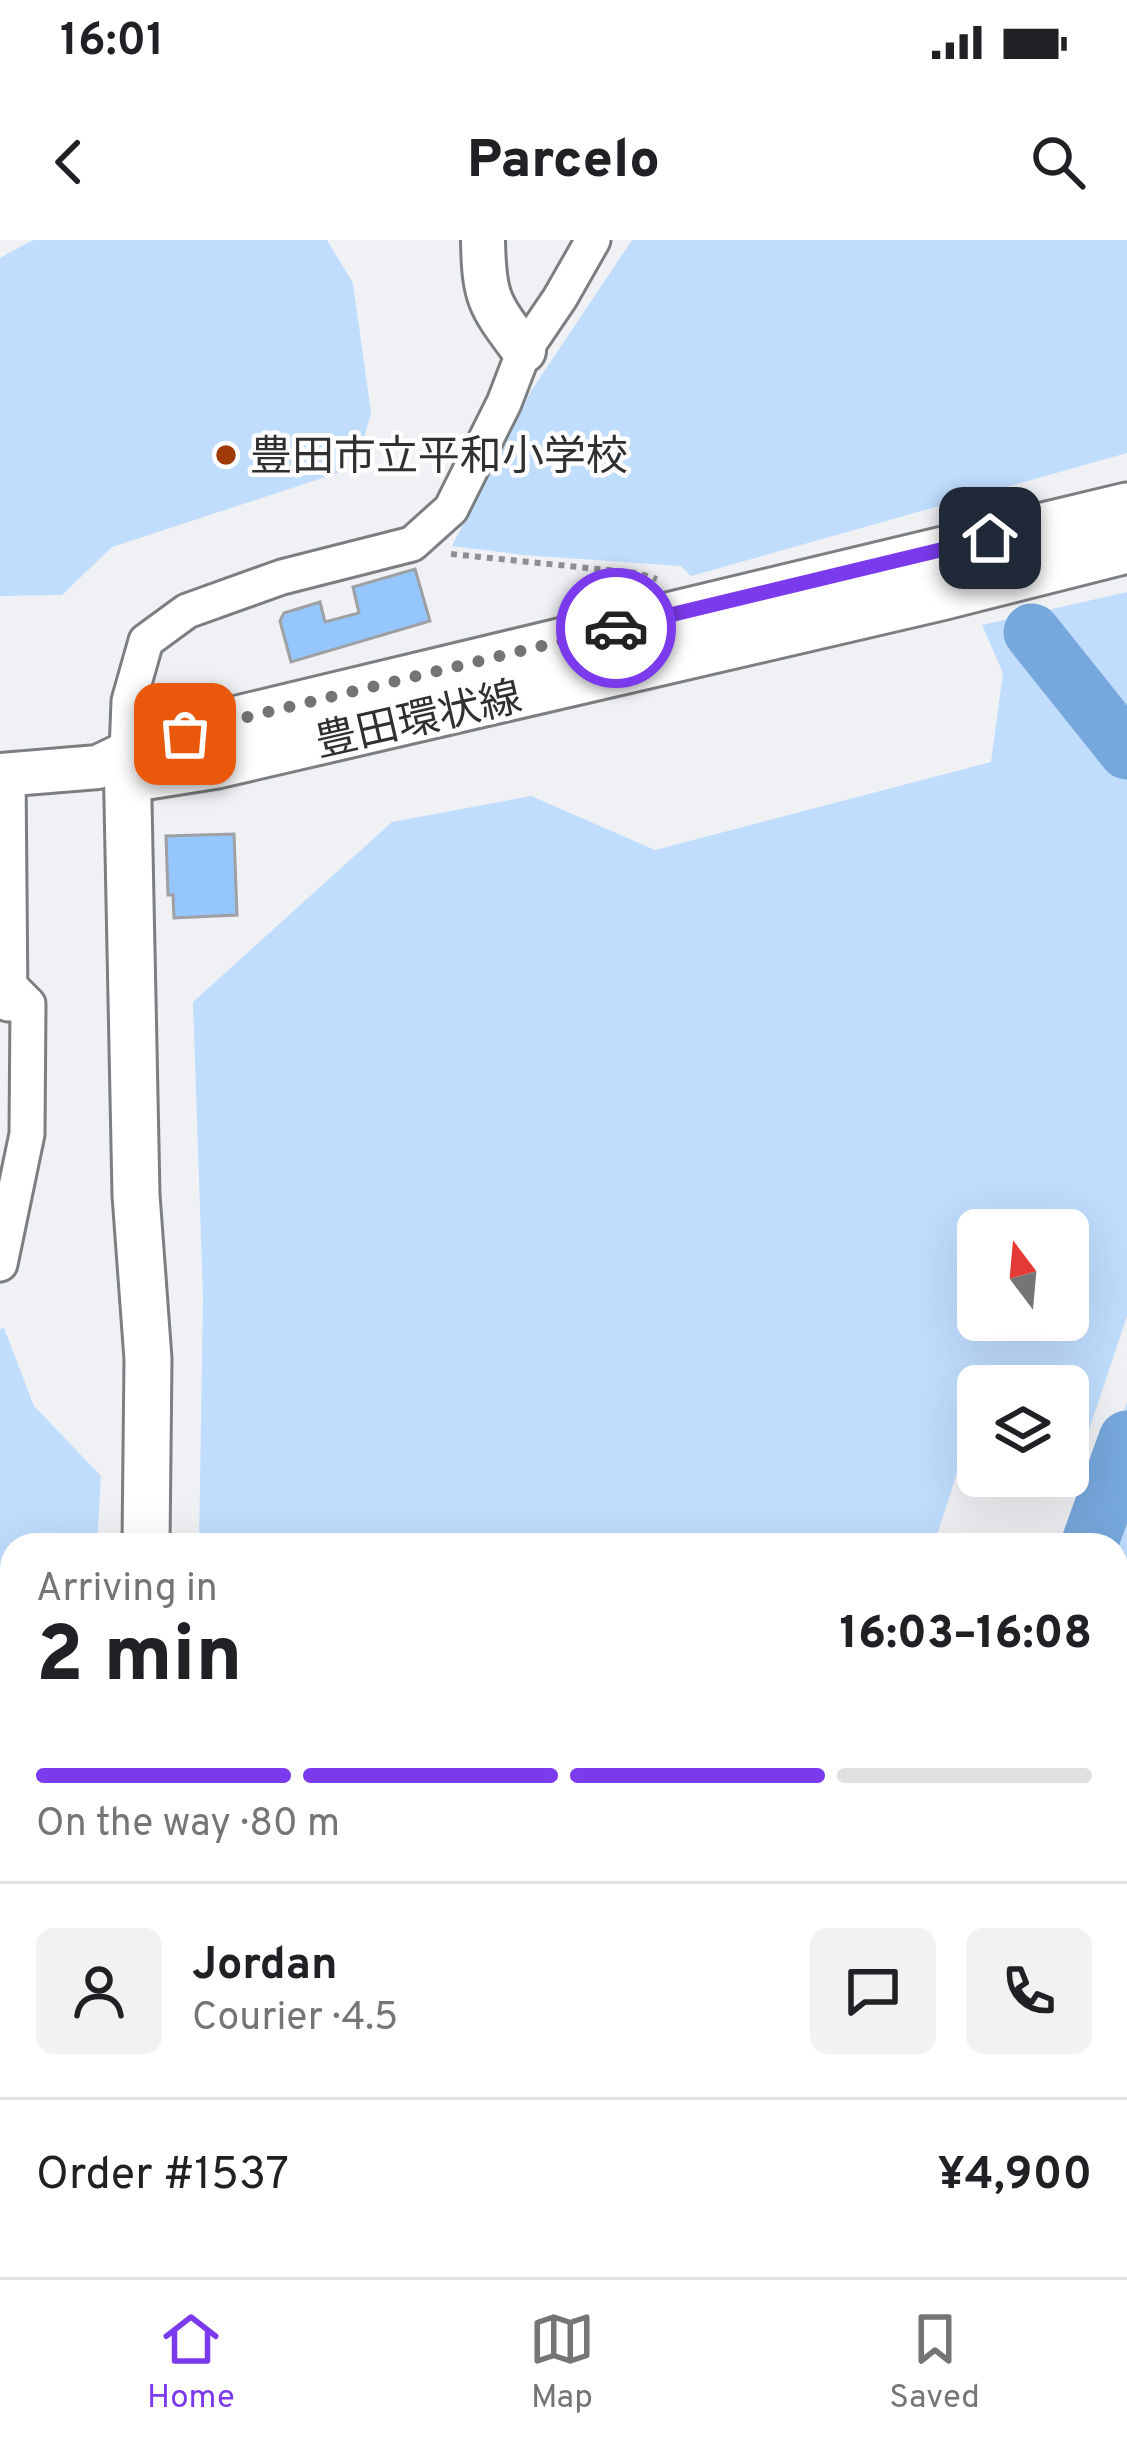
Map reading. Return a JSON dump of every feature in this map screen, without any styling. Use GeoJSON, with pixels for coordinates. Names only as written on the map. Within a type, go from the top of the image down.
{"type":"FeatureCollection","features":[{"type":"Feature","properties":{"kind":"main road","name":"豊田環状線"},"geometry":{"type":"LineString","coordinates":[[118,766],[218,724],[1127,506]]}},
{"type":"Feature","properties":{"kind":"main road","name":"豊田環状線"},"geometry":{"type":"LineString","coordinates":[[118,766],[217,765],[1127,550]]}},
{"type":"Feature","properties":{"kind":"main road"},"geometry":{"type":"LineString","coordinates":[[118,766],[136,1195],[148,1359],[146,1533]]}},
{"type":"Feature","properties":{"kind":"street"},"geometry":{"type":"LineString","coordinates":[[482,240],[490,306],[524,351]]}},
{"type":"Feature","properties":{"kind":"street"},"geometry":{"type":"LineString","coordinates":[[0,1264],[27,1134],[28,1004],[5,995],[4,775],[118,766],[146,641],[187,611],[282,577],[412,544],[451,509],[490,434],[524,351],[593,240]]}},
{"type":"Feature","properties":{"kind":"path"},"geometry":{"type":"LineString","coordinates":[[412,544],[461,557],[615,571],[670,582]]}},
{"type":"Feature","properties":{"kind":"shaded area","name":"豊田市立平和小学校"},"geometry":{"type":"Polygon","coordinates":[[[33,240],[327,240],[353,283],[371,413],[356,467],[112,547],[62,595],[0,596],[0,258],[33,240]]]}},
{"type":"Feature","properties":{"kind":"shaded area"},"geometry":{"type":"Polygon","coordinates":[[[632,240],[1127,240],[1127,453],[691,576],[681,566],[452,546],[531,391],[632,240]]]}},
{"type":"Feature","properties":{"kind":"shaded area"},"geometry":{"type":"Polygon","coordinates":[[[1127,592],[1127,1316],[1089,1430],[1089,1365],[957,1365],[957,1472],[938,1533],[199,1533],[203,1297],[193,1002],[392,822],[531,796],[655,850],[991,762],[1003,673],[982,625],[1127,592]]]}},
{"type":"Feature","properties":{"kind":"shaded area"},"geometry":{"type":"Polygon","coordinates":[[[4,1328],[34,1406],[101,1476],[98,1533],[0,1533],[0,1329],[4,1328]]]}},
{"type":"Feature","properties":{"kind":"shaded area"},"geometry":{"type":"Polygon","coordinates":[[[1127,1402],[1127,1533],[1078,1533],[1127,1402]]]}},
{"type":"Feature","properties":{"kind":"building"},"geometry":{"type":"Polygon","coordinates":[[[415,569],[430,621],[291,662],[280,621],[284,613],[320,602],[325,622],[359,613],[353,587],[415,569]]]}},
{"type":"Feature","properties":{"kind":"building"},"geometry":{"type":"Polygon","coordinates":[[[234,834],[237,915],[174,918],[173,895],[168,895],[166,836],[234,834]]]}},
{"type":"Feature","properties":{"kind":"waterway"},"geometry":{"type":"LineString","coordinates":[[1032,632],[1127,751]]}},
{"type":"Feature","properties":{"kind":"waterway"},"geometry":{"type":"LineString","coordinates":[[1093,1533],[1127,1439]]}},
{"type":"Feature","properties":{"kind":"way so far"},"geometry":{"type":"LineString","coordinates":[[185,734],[616,628]]}},
{"type":"Feature","properties":{"kind":"place","name":"豊田市立平和小学校"},"geometry":{"type":"Point","coordinates":[226,455]}},
{"type":"Feature","properties":{"kind":"route"},"geometry":{"type":"LineString","coordinates":[[616,628],[990,538]]}}]}
